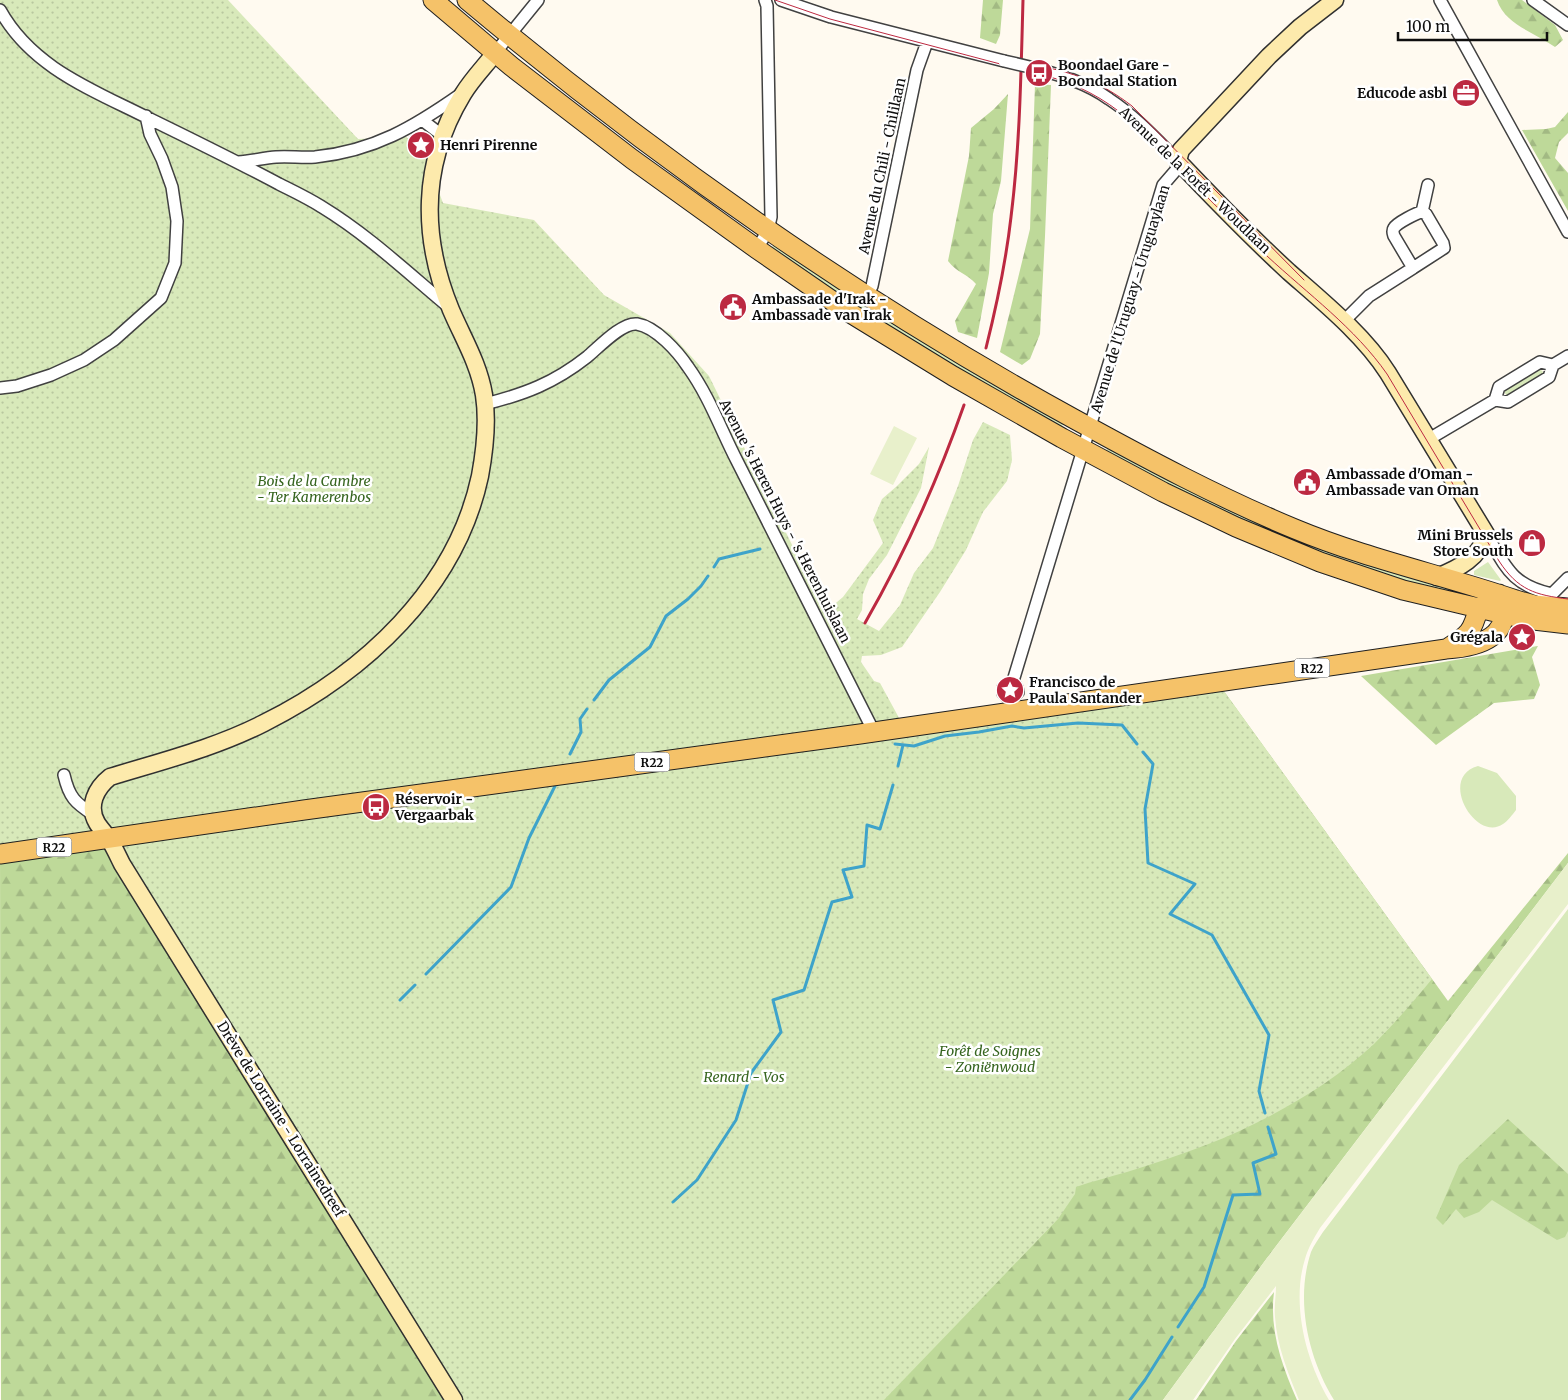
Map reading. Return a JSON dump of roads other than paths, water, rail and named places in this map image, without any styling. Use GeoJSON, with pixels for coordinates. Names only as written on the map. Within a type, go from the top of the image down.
{"type":"FeatureCollection","features":[{"type":"Feature","properties":{"kind":"main road"},"geometry":{"type":"LineString","coordinates":[[433,0],[495,53],[632,159],[757,249],[847,311],[917,354],[1083,449],[1171,496],[1296,553],[1403,590],[1525,619],[1568,624]]}},
{"type":"Feature","properties":{"kind":"main road"},"geometry":{"type":"LineString","coordinates":[[467,0],[643,140],[768,230],[866,297],[960,355],[1090,427],[1192,481],[1294,529],[1346,549],[1528,604],[1547,600],[1568,608]]}},
{"type":"Feature","properties":{"kind":"main road"},"geometry":{"type":"LineString","coordinates":[[1479,607],[1499,594]]}},
{"type":"Feature","properties":{"kind":"main road"},"geometry":{"type":"LineString","coordinates":[[1499,594],[1504,607],[1503,614]]}},
{"type":"Feature","properties":{"kind":"main road","name":"R22"},"geometry":{"type":"LineString","coordinates":[[1446,649],[1467,635],[1474,626],[1479,607]]}},
{"type":"Feature","properties":{"kind":"main road","name":"R22"},"geometry":{"type":"LineString","coordinates":[[0,854],[304,810],[874,732],[1446,649],[1468,648],[1482,642],[1499,629],[1503,614]]}},
{"type":"Feature","properties":{"kind":"street"},"geometry":{"type":"LineString","coordinates":[[94,814],[93,802],[96,791],[110,777],[228,739],[263,724],[314,695],[354,666],[387,638],[423,598],[464,530],[477,490],[483,459],[486,427],[485,404],[481,381],[472,354],[451,310],[437,271],[430,226],[430,186],[433,165],[443,136],[464,92],[538,0]]}},
{"type":"Feature","properties":{"kind":"street"},"geometry":{"type":"LineString","coordinates":[[757,249],[768,230],[771,217],[767,6],[765,0]]}},
{"type":"Feature","properties":{"kind":"street","name":"Avenue de la Forêt - Woudlaan"},"geometry":{"type":"LineString","coordinates":[[781,0],[831,17],[1034,68],[1080,84],[1109,98],[1131,115],[1251,235],[1370,349],[1383,365],[1513,576],[1547,600]]}},
{"type":"Feature","properties":{"kind":"street","name":"Avenue de l'Uruguay - Uruguaylaan"},"geometry":{"type":"LineString","coordinates":[[1013,681],[1163,185],[1176,170],[1181,150],[1269,56],[1335,0]]}},
{"type":"Feature","properties":{"kind":"street"},"geometry":{"type":"LineString","coordinates":[[1440,0],[1568,232]]}},
{"type":"Feature","properties":{"kind":"street"},"geometry":{"type":"LineString","coordinates":[[1533,0],[1568,25]]}},
{"type":"Feature","properties":{"kind":"street"},"geometry":{"type":"LineString","coordinates":[[0,10],[17,36],[45,62],[107,98],[238,162],[322,207],[369,240],[451,310]]}},
{"type":"Feature","properties":{"kind":"street","name":"Avenue du Chili - Chililaan"},"geometry":{"type":"LineString","coordinates":[[866,297],[872,286],[917,70],[927,42]]}},
{"type":"Feature","properties":{"kind":"street"},"geometry":{"type":"LineString","coordinates":[[238,162],[277,157],[315,156],[372,145],[400,133],[464,92]]}},
{"type":"Feature","properties":{"kind":"street"},"geometry":{"type":"LineString","coordinates":[[0,388],[17,386],[51,375],[84,360],[114,340],[160,298],[175,263],[177,221],[172,187],[150,134],[146,116]]}},
{"type":"Feature","properties":{"kind":"street"},"geometry":{"type":"LineString","coordinates":[[422,120],[443,136]]}},
{"type":"Feature","properties":{"kind":"street"},"geometry":{"type":"LineString","coordinates":[[1422,212],[1428,185]]}},
{"type":"Feature","properties":{"kind":"street"},"geometry":{"type":"LineString","coordinates":[[1343,322],[1369,296],[1444,248],[1431,222],[1426,214],[1422,212]]}},
{"type":"Feature","properties":{"kind":"street"},"geometry":{"type":"LineString","coordinates":[[1413,268],[1393,231],[1395,226],[1422,212]]}},
{"type":"Feature","properties":{"kind":"street","name":"Avenue 's Heren Huys - 's Herenhuislaan"},"geometry":{"type":"LineString","coordinates":[[485,404],[514,396],[560,376],[611,336],[629,325],[636,324],[655,333],[680,356],[708,401],[874,732]]}},
{"type":"Feature","properties":{"kind":"street"},"geometry":{"type":"LineString","coordinates":[[1429,439],[1495,400],[1508,402],[1549,377],[1553,365],[1568,356]]}},
{"type":"Feature","properties":{"kind":"street"},"geometry":{"type":"LineString","coordinates":[[1495,400],[1499,387],[1540,362],[1553,365]]}},
{"type":"Feature","properties":{"kind":"street"},"geometry":{"type":"LineString","coordinates":[[1438,577],[1452,571],[1474,557],[1481,547],[1486,534]]}},
{"type":"Feature","properties":{"kind":"street"},"geometry":{"type":"LineString","coordinates":[[1547,600],[1568,578]]}},
{"type":"Feature","properties":{"kind":"street"},"geometry":{"type":"LineString","coordinates":[[64,775],[70,795],[77,805],[94,814]]}},
{"type":"Feature","properties":{"kind":"street","name":"Drève de Lorraine - Lorrainedreef"},"geometry":{"type":"LineString","coordinates":[[94,814],[122,864],[454,1400]]}},
{"type":"Feature","properties":{"kind":"waterway"},"geometry":{"type":"LineString","coordinates":[[714,567],[719,559],[760,549]]}},
{"type":"Feature","properties":{"kind":"waterway"},"geometry":{"type":"LineString","coordinates":[[594,700],[609,680],[650,647],[666,616],[688,599],[708,576]]}},
{"type":"Feature","properties":{"kind":"waterway"},"geometry":{"type":"LineString","coordinates":[[570,754],[581,732],[580,719],[587,709]]}},
{"type":"Feature","properties":{"kind":"waterway"},"geometry":{"type":"LineString","coordinates":[[895,744],[914,746],[945,736],[1012,726],[1024,728],[1078,723],[1122,725],[1137,744]]}},
{"type":"Feature","properties":{"kind":"waterway"},"geometry":{"type":"LineString","coordinates":[[898,766],[903,745]]}},
{"type":"Feature","properties":{"kind":"waterway"},"geometry":{"type":"LineString","coordinates":[[1143,752],[1153,764],[1145,809],[1148,863],[1195,884],[1170,914],[1212,935],[1269,1035],[1259,1091],[1265,1113]]}},
{"type":"Feature","properties":{"kind":"waterway"},"geometry":{"type":"LineString","coordinates":[[426,974],[511,887],[529,838],[556,784]]}},
{"type":"Feature","properties":{"kind":"waterway"},"geometry":{"type":"LineString","coordinates":[[673,1202],[697,1180],[736,1120],[751,1073],[781,1032],[773,1000],[804,990],[832,902],[852,897],[843,870],[864,866],[867,825],[880,829],[893,785]]}},
{"type":"Feature","properties":{"kind":"waterway"},"geometry":{"type":"LineString","coordinates":[[400,1000],[415,985]]}},
{"type":"Feature","properties":{"kind":"waterway"},"geometry":{"type":"LineString","coordinates":[[1178,1327],[1204,1287],[1233,1195],[1260,1194],[1253,1163],[1276,1154],[1268,1127]]}},
{"type":"Feature","properties":{"kind":"waterway"},"geometry":{"type":"LineString","coordinates":[[1130,1400],[1172,1337]]}},
{"type":"Feature","properties":{"kind":"tram line"},"geometry":{"type":"LineString","coordinates":[[775,0],[830,19],[1057,79],[1100,98],[1119,112],[1137,127],[1267,256],[1346,326],[1374,357],[1387,374],[1499,561],[1513,579],[1520,585],[1537,593],[1568,599]]}},
{"type":"Feature","properties":{"kind":"tram line"},"geometry":{"type":"LineString","coordinates":[[1036,65],[1063,71],[1087,80],[1132,106],[1304,280]]}},
{"type":"Feature","properties":{"kind":"railway"},"geometry":{"type":"LineString","coordinates":[[986,348],[1004,266],[1014,190],[1020,109],[1023,0]]}},
{"type":"Feature","properties":{"kind":"railway"},"geometry":{"type":"LineString","coordinates":[[865,623],[894,570],[919,517],[943,462],[964,405]]}},
{"type":"Feature","properties":{"kind":"place","name":"Boondael Gare - Boondaal Station"},"geometry":{"type":"Point","coordinates":[1039,73]}},
{"type":"Feature","properties":{"kind":"place","name":"Educode asbl"},"geometry":{"type":"Point","coordinates":[1466,93]}},
{"type":"Feature","properties":{"kind":"place","name":"Henri Pirenne"},"geometry":{"type":"Point","coordinates":[421,145]}},
{"type":"Feature","properties":{"kind":"place","name":"Ambassade d'Irak - Ambassade van Irak"},"geometry":{"type":"Point","coordinates":[733,307]}},
{"type":"Feature","properties":{"kind":"place","name":"Ambassade d'Oman - Ambassade van Oman"},"geometry":{"type":"Point","coordinates":[1307,482]}},
{"type":"Feature","properties":{"kind":"place","name":"Mini Brussels Store South"},"geometry":{"type":"Point","coordinates":[1532,543]}},
{"type":"Feature","properties":{"kind":"place","name":"Grégala"},"geometry":{"type":"Point","coordinates":[1522,637]}},
{"type":"Feature","properties":{"kind":"place","name":"Francisco de Paula Santander"},"geometry":{"type":"Point","coordinates":[1010,690]}},
{"type":"Feature","properties":{"kind":"place","name":"Réservoir - Vergaarbak"},"geometry":{"type":"Point","coordinates":[376,807]}},
{"type":"Feature","properties":{"kind":"park label","name":"Bois de la Cambre - Ter Kamerenbos"},"geometry":{"type":"Point","coordinates":[314,490]}},
{"type":"Feature","properties":{"kind":"park label","name":"Forêt de Soignes - Zoniënwoud"},"geometry":{"type":"Point","coordinates":[990,1060]}},
{"type":"Feature","properties":{"kind":"park label","name":"Renard - Vos"},"geometry":{"type":"Point","coordinates":[744,1077]}}]}
